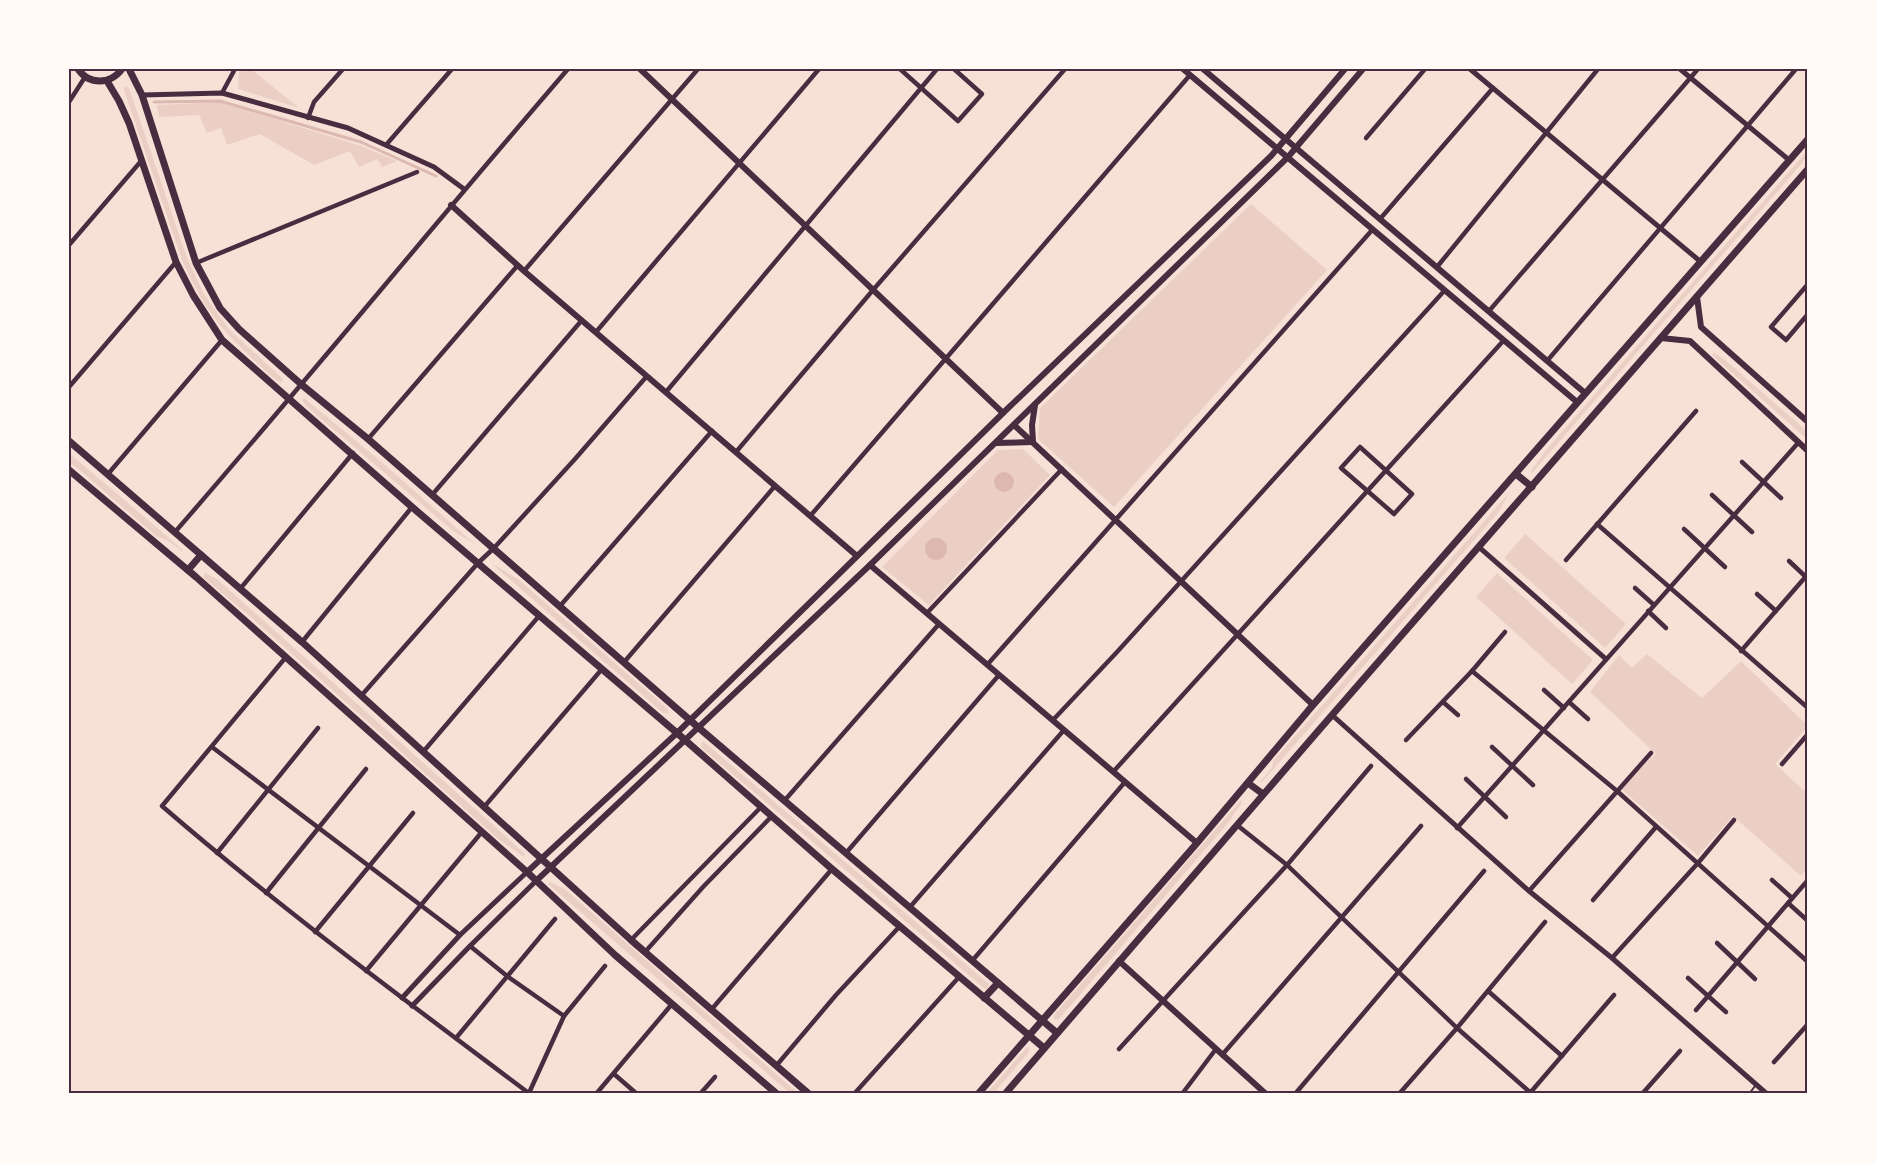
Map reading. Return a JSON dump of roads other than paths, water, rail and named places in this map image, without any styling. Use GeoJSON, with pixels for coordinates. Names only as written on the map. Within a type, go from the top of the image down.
{"type":"FeatureCollection","features":[{"type":"Feature","properties":{"kind":"main road"},"geometry":{"type":"LineString","coordinates":[[77,69],[85,77],[99,82],[113,78],[122,69]]}},
{"type":"Feature","properties":{"kind":"main road"},"geometry":{"type":"LineString","coordinates":[[129,69],[142,95],[196,263],[220,308],[239,329],[625,661],[699,728],[1057,1033]]}},
{"type":"Feature","properties":{"kind":"main road"},"geometry":{"type":"LineString","coordinates":[[640,69],[1004,413]]}},
{"type":"Feature","properties":{"kind":"main road"},"geometry":{"type":"LineString","coordinates":[[1183,69],[1577,402]]}},
{"type":"Feature","properties":{"kind":"main road"},"geometry":{"type":"LineString","coordinates":[[1203,69],[1585,393]]}},
{"type":"Feature","properties":{"kind":"main road"},"geometry":{"type":"LineString","coordinates":[[527,872],[677,733],[1278,149],[1345,69]]}},
{"type":"Feature","properties":{"kind":"main road"},"geometry":{"type":"LineString","coordinates":[[536,881],[870,565],[1288,157],[1363,69]]}},
{"type":"Feature","properties":{"kind":"main road"},"geometry":{"type":"LineString","coordinates":[[107,81],[129,123],[176,262],[193,295],[222,340],[832,869],[1044,1048]]}},
{"type":"Feature","properties":{"kind":"main road"},"geometry":{"type":"LineString","coordinates":[[1314,107],[1323,115]]}},
{"type":"Feature","properties":{"kind":"main road"},"geometry":{"type":"LineString","coordinates":[[978,1094],[1197,843],[1313,705],[1808,139]]}},
{"type":"Feature","properties":{"kind":"main road"},"geometry":{"type":"LineString","coordinates":[[1005,1094],[1263,794],[1808,169]]}},
{"type":"Feature","properties":{"kind":"main road"},"geometry":{"type":"LineString","coordinates":[[451,205],[524,271],[857,556]]}},
{"type":"Feature","properties":{"kind":"main road"},"geometry":{"type":"LineString","coordinates":[[1143,279],[1153,289]]}},
{"type":"Feature","properties":{"kind":"main road"},"geometry":{"type":"LineString","coordinates":[[1697,297],[1701,327],[1808,422]]}},
{"type":"Feature","properties":{"kind":"main road"},"geometry":{"type":"LineString","coordinates":[[1661,338],[1690,341],[1808,451]]}},
{"type":"Feature","properties":{"kind":"main road"},"geometry":{"type":"LineString","coordinates":[[1549,376],[1556,368]]}},
{"type":"Feature","properties":{"kind":"main road"},"geometry":{"type":"LineString","coordinates":[[1033,442],[1032,425],[1035,404]]}},
{"type":"Feature","properties":{"kind":"main road"},"geometry":{"type":"LineString","coordinates":[[1014,424],[1313,705]]}},
{"type":"Feature","properties":{"kind":"main road"},"geometry":{"type":"LineString","coordinates":[[69,441],[302,642],[631,940],[809,1094]]}},
{"type":"Feature","properties":{"kind":"main road"},"geometry":{"type":"LineString","coordinates":[[995,443],[1033,442]]}},
{"type":"Feature","properties":{"kind":"main road"},"geometry":{"type":"LineString","coordinates":[[69,470],[188,570],[527,872],[615,955],[777,1094]]}},
{"type":"Feature","properties":{"kind":"main road"},"geometry":{"type":"LineString","coordinates":[[1516,474],[1532,487]]}},
{"type":"Feature","properties":{"kind":"main road"},"geometry":{"type":"LineString","coordinates":[[929,486],[939,497]]}},
{"type":"Feature","properties":{"kind":"main road"},"geometry":{"type":"LineString","coordinates":[[188,570],[201,555]]}},
{"type":"Feature","properties":{"kind":"main road"},"geometry":{"type":"LineString","coordinates":[[870,565],[1197,843]]}},
{"type":"Feature","properties":{"kind":"main road"},"geometry":{"type":"LineString","coordinates":[[1248,783],[1263,794]]}},
{"type":"Feature","properties":{"kind":"main road"},"geometry":{"type":"LineString","coordinates":[[1119,961],[1266,1094]]}},
{"type":"Feature","properties":{"kind":"main road"},"geometry":{"type":"LineString","coordinates":[[984,998],[998,983]]}},
{"type":"Feature","properties":{"kind":"street"},"geometry":{"type":"LineString","coordinates":[[222,93],[235,69]]}},
{"type":"Feature","properties":{"kind":"street"},"geometry":{"type":"LineString","coordinates":[[308,118],[314,102],[343,69]]}},
{"type":"Feature","properties":{"kind":"street"},"geometry":{"type":"LineString","coordinates":[[386,145],[452,69]]}},
{"type":"Feature","properties":{"kind":"street"},"geometry":{"type":"LineString","coordinates":[[176,532],[302,385],[464,189],[568,69]]}},
{"type":"Feature","properties":{"kind":"street"},"geometry":{"type":"LineString","coordinates":[[524,271],[698,69]]}},
{"type":"Feature","properties":{"kind":"street"},"geometry":{"type":"LineString","coordinates":[[596,332],[819,69]]}},
{"type":"Feature","properties":{"kind":"street"},"geometry":{"type":"LineString","coordinates":[[900,69],[958,121],[982,94],[954,69]]}},
{"type":"Feature","properties":{"kind":"street"},"geometry":{"type":"LineString","coordinates":[[666,392],[937,69]]}},
{"type":"Feature","properties":{"kind":"street"},"geometry":{"type":"LineString","coordinates":[[736,452],[1065,69]]}},
{"type":"Feature","properties":{"kind":"street"},"geometry":{"type":"LineString","coordinates":[[1366,138],[1425,69]]}},
{"type":"Feature","properties":{"kind":"street"},"geometry":{"type":"LineString","coordinates":[[1470,69],[1701,262]]}},
{"type":"Feature","properties":{"kind":"street"},"geometry":{"type":"LineString","coordinates":[[1478,75],[1483,69]]}},
{"type":"Feature","properties":{"kind":"street"},"geometry":{"type":"LineString","coordinates":[[1437,267],[1598,69]]}},
{"type":"Feature","properties":{"kind":"street"},"geometry":{"type":"LineString","coordinates":[[1680,69],[1789,160]]}},
{"type":"Feature","properties":{"kind":"street"},"geometry":{"type":"LineString","coordinates":[[1489,311],[1698,69]]}},
{"type":"Feature","properties":{"kind":"street"},"geometry":{"type":"LineString","coordinates":[[1547,361],[1796,69]]}},
{"type":"Feature","properties":{"kind":"street"},"geometry":{"type":"LineString","coordinates":[[811,515],[1190,75]]}},
{"type":"Feature","properties":{"kind":"street"},"geometry":{"type":"LineString","coordinates":[[69,102],[85,77]]}},
{"type":"Feature","properties":{"kind":"street"},"geometry":{"type":"LineString","coordinates":[[1380,219],[1493,88]]}},
{"type":"Feature","properties":{"kind":"street"},"geometry":{"type":"LineString","coordinates":[[142,95],[222,93],[348,128],[434,167],[464,189]]}},
{"type":"Feature","properties":{"kind":"street"},"geometry":{"type":"LineString","coordinates":[[69,246],[142,160]]}},
{"type":"Feature","properties":{"kind":"street"},"geometry":{"type":"LineString","coordinates":[[196,263],[417,172]]}},
{"type":"Feature","properties":{"kind":"street"},"geometry":{"type":"LineString","coordinates":[[987,664],[1373,229]]}},
{"type":"Feature","properties":{"kind":"street"},"geometry":{"type":"LineString","coordinates":[[69,387],[176,262]]}},
{"type":"Feature","properties":{"kind":"street"},"geometry":{"type":"LineString","coordinates":[[368,439],[518,265]]}},
{"type":"Feature","properties":{"kind":"street"},"geometry":{"type":"LineString","coordinates":[[1808,284],[1771,327],[1786,340],[1808,314]]}},
{"type":"Feature","properties":{"kind":"street"},"geometry":{"type":"LineString","coordinates":[[1053,720],[1444,290]]}},
{"type":"Feature","properties":{"kind":"street"},"geometry":{"type":"LineString","coordinates":[[1802,291],[1808,297]]}},
{"type":"Feature","properties":{"kind":"street"},"geometry":{"type":"LineString","coordinates":[[432,495],[582,320]]}},
{"type":"Feature","properties":{"kind":"street"},"geometry":{"type":"LineString","coordinates":[[108,474],[222,340]]}},
{"type":"Feature","properties":{"kind":"street"},"geometry":{"type":"LineString","coordinates":[[1113,772],[1504,340]]}},
{"type":"Feature","properties":{"kind":"street"},"geometry":{"type":"LineString","coordinates":[[361,696],[647,376]]}},
{"type":"Feature","properties":{"kind":"street"},"geometry":{"type":"LineString","coordinates":[[1566,560],[1696,411]]}},
{"type":"Feature","properties":{"kind":"street"},"geometry":{"type":"LineString","coordinates":[[560,606],[712,431]]}},
{"type":"Feature","properties":{"kind":"street"},"geometry":{"type":"LineString","coordinates":[[1457,828],[1798,443]]}},
{"type":"Feature","properties":{"kind":"street"},"geometry":{"type":"LineString","coordinates":[[1360,447],[1385,470],[1412,494],[1394,514],[1341,468],[1360,447]]}},
{"type":"Feature","properties":{"kind":"street"},"geometry":{"type":"LineString","coordinates":[[240,589],[353,453]]}},
{"type":"Feature","properties":{"kind":"street"},"geometry":{"type":"LineString","coordinates":[[1742,462],[1781,498]]}},
{"type":"Feature","properties":{"kind":"street"},"geometry":{"type":"LineString","coordinates":[[927,613],[1062,469]]}},
{"type":"Feature","properties":{"kind":"street"},"geometry":{"type":"LineString","coordinates":[[625,661],[775,486]]}},
{"type":"Feature","properties":{"kind":"street"},"geometry":{"type":"LineString","coordinates":[[1712,495],[1752,532]]}},
{"type":"Feature","properties":{"kind":"street"},"geometry":{"type":"LineString","coordinates":[[302,642],[412,507]]}},
{"type":"Feature","properties":{"kind":"street"},"geometry":{"type":"LineString","coordinates":[[1598,524],[1808,708]]}},
{"type":"Feature","properties":{"kind":"street"},"geometry":{"type":"LineString","coordinates":[[1684,529],[1725,567]]}},
{"type":"Feature","properties":{"kind":"street"},"geometry":{"type":"LineString","coordinates":[[1479,548],[1606,658]]}},
{"type":"Feature","properties":{"kind":"street"},"geometry":{"type":"LineString","coordinates":[[1741,651],[1807,575],[1789,561]]}},
{"type":"Feature","properties":{"kind":"street"},"geometry":{"type":"LineString","coordinates":[[1635,588],[1654,605]]}},
{"type":"Feature","properties":{"kind":"street"},"geometry":{"type":"LineString","coordinates":[[1757,594],[1776,611]]}},
{"type":"Feature","properties":{"kind":"street"},"geometry":{"type":"LineString","coordinates":[[1648,611],[1666,628]]}},
{"type":"Feature","properties":{"kind":"street"},"geometry":{"type":"LineString","coordinates":[[423,752],[539,616]]}},
{"type":"Feature","properties":{"kind":"street"},"geometry":{"type":"LineString","coordinates":[[785,800],[939,624]]}},
{"type":"Feature","properties":{"kind":"street"},"geometry":{"type":"LineString","coordinates":[[1406,740],[1472,671],[1505,632]]}},
{"type":"Feature","properties":{"kind":"street"},"geometry":{"type":"LineString","coordinates":[[286,657],[162,806],[315,932],[529,1094],[564,1016],[605,966]]}},
{"type":"Feature","properties":{"kind":"street"},"geometry":{"type":"LineString","coordinates":[[484,807],[602,669]]}},
{"type":"Feature","properties":{"kind":"street"},"geometry":{"type":"LineString","coordinates":[[1472,671],[1617,792],[1808,962]]}},
{"type":"Feature","properties":{"kind":"street"},"geometry":{"type":"LineString","coordinates":[[846,854],[999,675]]}},
{"type":"Feature","properties":{"kind":"street"},"geometry":{"type":"LineString","coordinates":[[1544,690],[1564,708]]}},
{"type":"Feature","properties":{"kind":"street"},"geometry":{"type":"LineString","coordinates":[[1443,702],[1458,715]]}},
{"type":"Feature","properties":{"kind":"street"},"geometry":{"type":"LineString","coordinates":[[1569,702],[1588,719]]}},
{"type":"Feature","properties":{"kind":"street"},"geometry":{"type":"LineString","coordinates":[[1332,715],[1388,762],[1457,828],[1529,891],[1612,958],[1767,1094]]}},
{"type":"Feature","properties":{"kind":"street"},"geometry":{"type":"LineString","coordinates":[[217,853],[318,728]]}},
{"type":"Feature","properties":{"kind":"street"},"geometry":{"type":"LineString","coordinates":[[910,908],[1064,730]]}},
{"type":"Feature","properties":{"kind":"street"},"geometry":{"type":"LineString","coordinates":[[1782,764],[1808,734]]}},
{"type":"Feature","properties":{"kind":"street"},"geometry":{"type":"LineString","coordinates":[[212,747],[460,935]]}},
{"type":"Feature","properties":{"kind":"street"},"geometry":{"type":"LineString","coordinates":[[1492,747],[1533,785]]}},
{"type":"Feature","properties":{"kind":"street"},"geometry":{"type":"LineString","coordinates":[[1529,891],[1651,753]]}},
{"type":"Feature","properties":{"kind":"street"},"geometry":{"type":"LineString","coordinates":[[1119,1049],[1287,865],[1371,766]]}},
{"type":"Feature","properties":{"kind":"street"},"geometry":{"type":"LineString","coordinates":[[266,893],[366,769]]}},
{"type":"Feature","properties":{"kind":"street"},"geometry":{"type":"LineString","coordinates":[[1466,779],[1506,817]]}},
{"type":"Feature","properties":{"kind":"street"},"geometry":{"type":"LineString","coordinates":[[972,961],[1125,782]]}},
{"type":"Feature","properties":{"kind":"street"},"geometry":{"type":"LineString","coordinates":[[631,940],[761,807]]}},
{"type":"Feature","properties":{"kind":"street"},"geometry":{"type":"LineString","coordinates":[[315,932],[413,813]]}},
{"type":"Feature","properties":{"kind":"street"},"geometry":{"type":"LineString","coordinates":[[645,952],[703,887],[772,816]]}},
{"type":"Feature","properties":{"kind":"street"},"geometry":{"type":"LineString","coordinates":[[1612,958],[1734,820]]}},
{"type":"Feature","properties":{"kind":"street"},"geometry":{"type":"LineString","coordinates":[[1237,825],[1287,865],[1457,1028],[1531,1094],[1614,995]]}},
{"type":"Feature","properties":{"kind":"street"},"geometry":{"type":"LineString","coordinates":[[1222,1055],[1421,826]]}},
{"type":"Feature","properties":{"kind":"street"},"geometry":{"type":"LineString","coordinates":[[1593,900],[1656,827]]}},
{"type":"Feature","properties":{"kind":"street"},"geometry":{"type":"LineString","coordinates":[[366,972],[481,833]]}},
{"type":"Feature","properties":{"kind":"street"},"geometry":{"type":"LineString","coordinates":[[711,1010],[832,869]]}},
{"type":"Feature","properties":{"kind":"street"},"geometry":{"type":"LineString","coordinates":[[1295,1094],[1484,871]]}},
{"type":"Feature","properties":{"kind":"street"},"geometry":{"type":"LineString","coordinates":[[402,998],[460,935],[527,872]]}},
{"type":"Feature","properties":{"kind":"street"},"geometry":{"type":"LineString","coordinates":[[1772,880],[1792,898]]}},
{"type":"Feature","properties":{"kind":"street"},"geometry":{"type":"LineString","coordinates":[[1696,1010],[1808,880]]}},
{"type":"Feature","properties":{"kind":"street"},"geometry":{"type":"LineString","coordinates":[[412,1006],[536,881]]}},
{"type":"Feature","properties":{"kind":"street"},"geometry":{"type":"LineString","coordinates":[[1788,903],[1808,921]]}},
{"type":"Feature","properties":{"kind":"street"},"geometry":{"type":"LineString","coordinates":[[456,1038],[555,919]]}},
{"type":"Feature","properties":{"kind":"street"},"geometry":{"type":"LineString","coordinates":[[1399,1094],[1545,922]]}},
{"type":"Feature","properties":{"kind":"street"},"geometry":{"type":"LineString","coordinates":[[776,1066],[836,995],[900,926]]}},
{"type":"Feature","properties":{"kind":"street"},"geometry":{"type":"LineString","coordinates":[[1717,944],[1755,979]]}},
{"type":"Feature","properties":{"kind":"street"},"geometry":{"type":"LineString","coordinates":[[470,946],[507,976],[564,1016]]}},
{"type":"Feature","properties":{"kind":"street"},"geometry":{"type":"LineString","coordinates":[[854,1094],[959,977]]}},
{"type":"Feature","properties":{"kind":"street"},"geometry":{"type":"LineString","coordinates":[[1688,978],[1726,1012]]}},
{"type":"Feature","properties":{"kind":"street"},"geometry":{"type":"LineString","coordinates":[[1488,991],[1562,1056]]}},
{"type":"Feature","properties":{"kind":"street"},"geometry":{"type":"LineString","coordinates":[[596,1094],[672,1004]]}},
{"type":"Feature","properties":{"kind":"street"},"geometry":{"type":"LineString","coordinates":[[1774,1062],[1808,1024]]}},
{"type":"Feature","properties":{"kind":"street"},"geometry":{"type":"LineString","coordinates":[[1182,1094],[1216,1049]]}},
{"type":"Feature","properties":{"kind":"street"},"geometry":{"type":"LineString","coordinates":[[1642,1094],[1680,1051]]}},
{"type":"Feature","properties":{"kind":"street"},"geometry":{"type":"LineString","coordinates":[[614,1074],[637,1094]]}},
{"type":"Feature","properties":{"kind":"street"},"geometry":{"type":"LineString","coordinates":[[700,1094],[715,1077]]}},
{"type":"Feature","properties":{"kind":"lane"},"geometry":{"type":"LineString","coordinates":[[1749,1094],[1757,1084]]}},
{"type":"Feature","properties":{"kind":"waterway"},"geometry":{"type":"LineString","coordinates":[[154,102],[220,101],[361,142],[436,176]]}}]}
